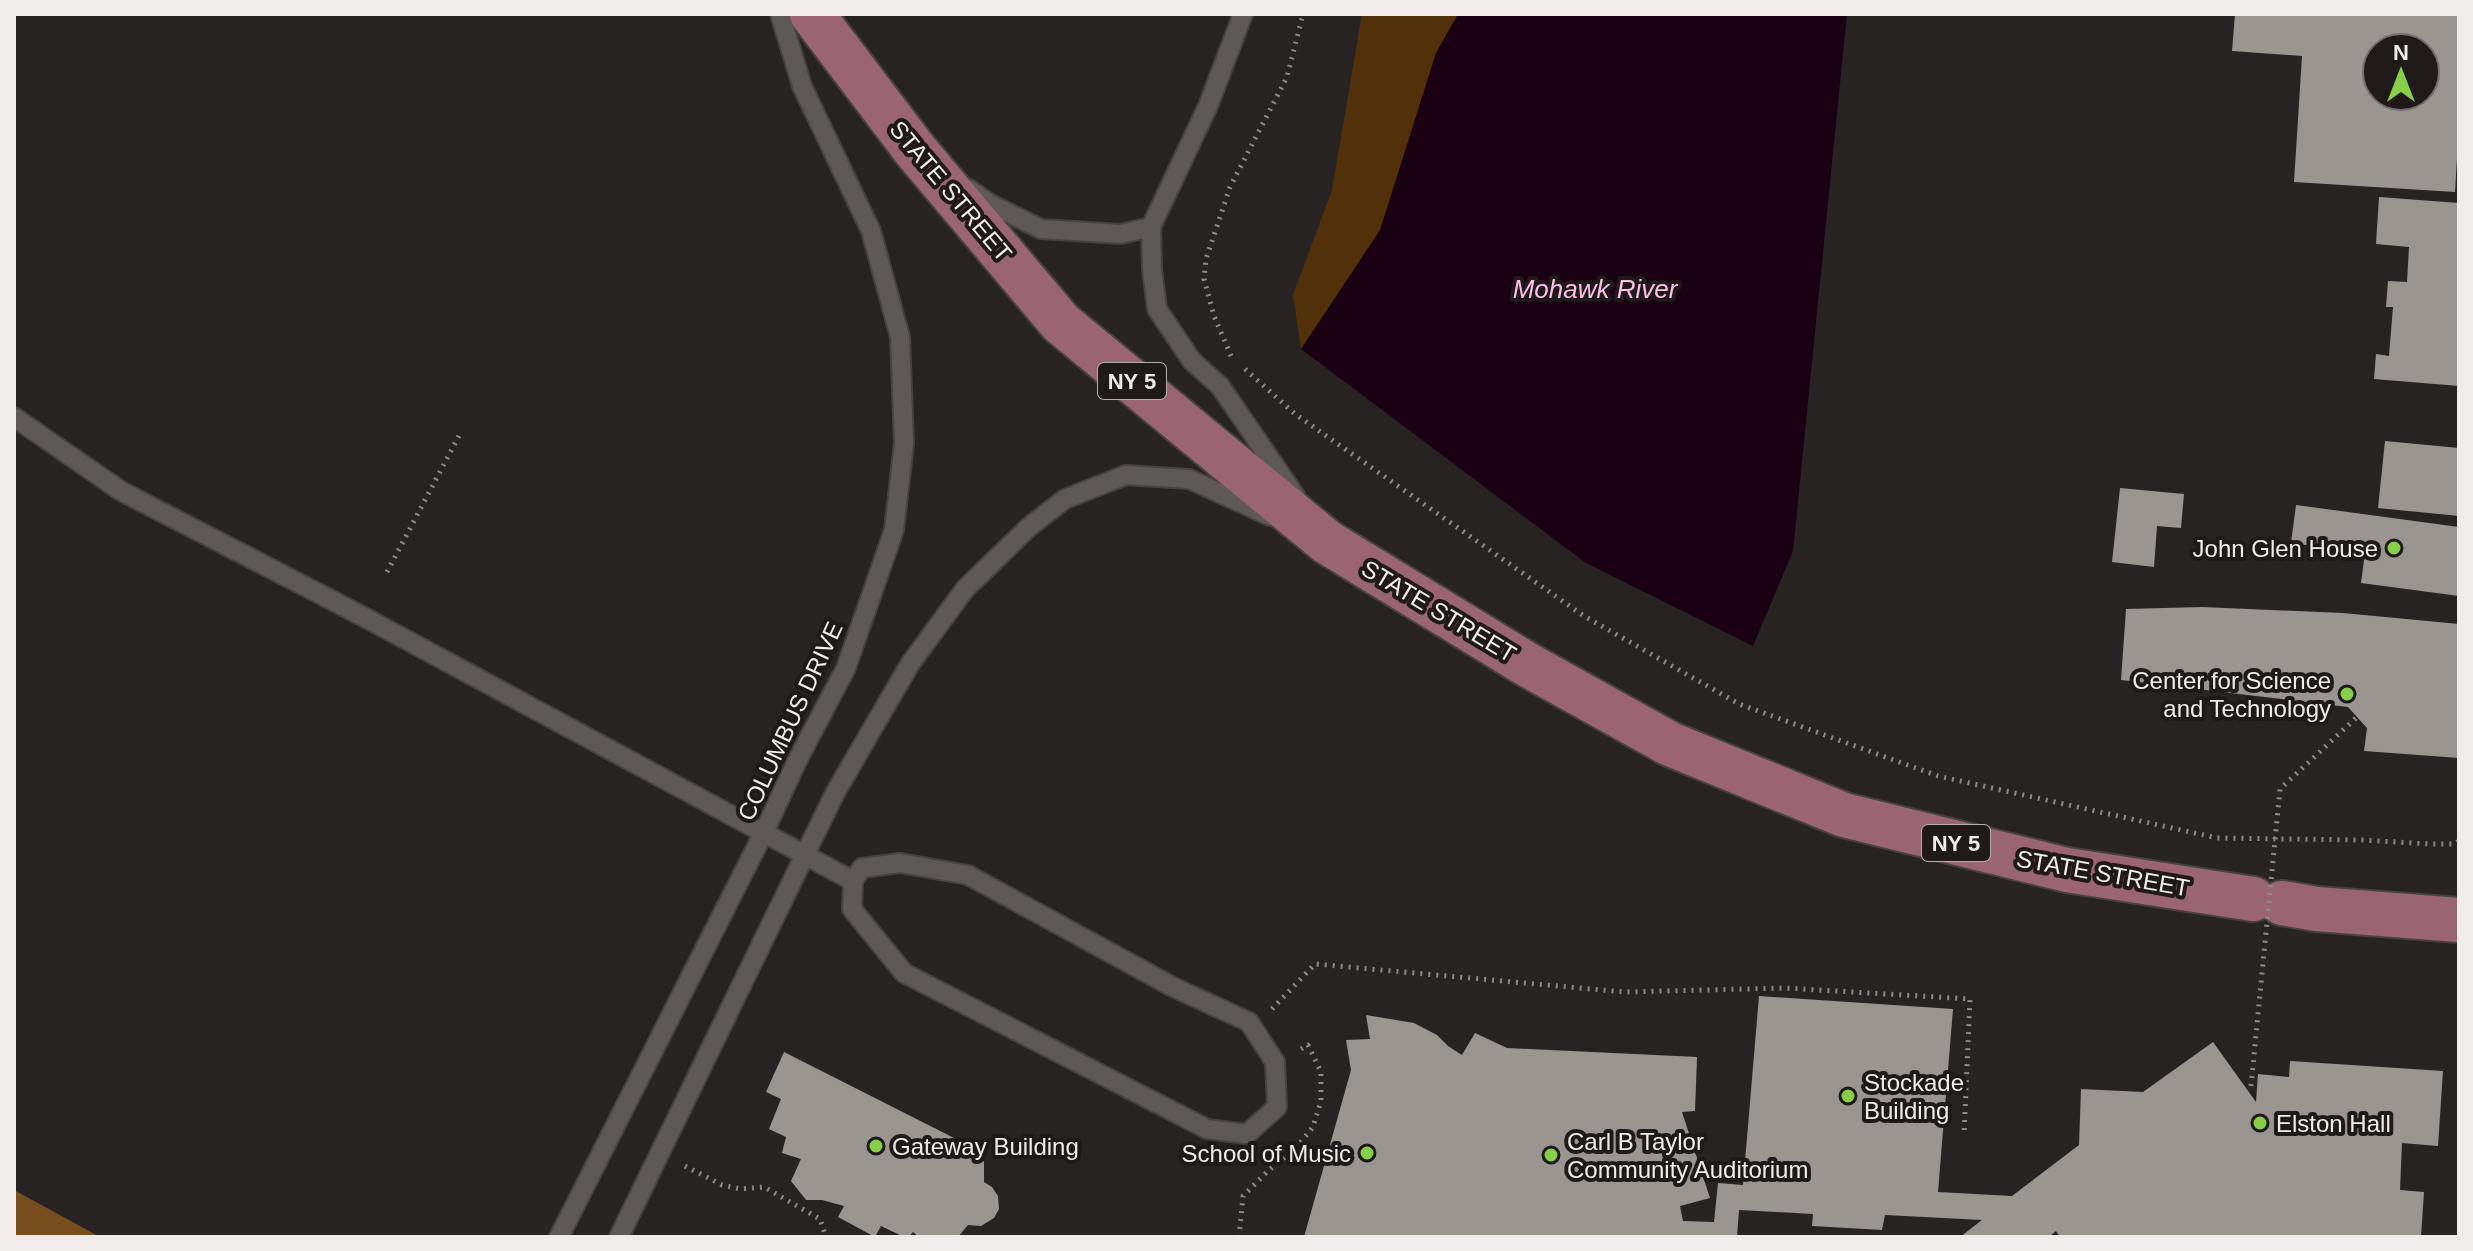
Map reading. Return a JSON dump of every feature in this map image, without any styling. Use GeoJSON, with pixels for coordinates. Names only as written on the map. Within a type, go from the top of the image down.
{"type":"FeatureCollection","features":[{"type":"Feature","properties":{"kind":"main road","name":"STATE STREET"},"geometry":{"type":"LineString","coordinates":[[812,14],[915,150],[1061,323],[1327,542],[1528,665],[1670,744],[1844,815],[2067,870],[2317,909],[2459,920]]}},
{"type":"Feature","properties":{"kind":"lane","name":"COLUMBUS DRIVE"},"geometry":{"type":"LineString","coordinates":[[559,1237],[846,668],[894,530],[904,443],[900,337],[871,231],[802,86],[780,14]]}},
{"type":"Feature","properties":{"kind":"lane"},"geometry":{"type":"LineString","coordinates":[[1243,14],[1208,106],[1151,227],[1157,309],[1192,361],[1220,386],[1327,542]]}},
{"type":"Feature","properties":{"kind":"lane"},"geometry":{"type":"LineString","coordinates":[[915,150],[990,204],[1041,229],[1121,234],[1151,227]]}},
{"type":"Feature","properties":{"kind":"lane"},"geometry":{"type":"LineString","coordinates":[[14,417],[121,491],[353,611],[853,881]]}},
{"type":"Feature","properties":{"kind":"lane"},"geometry":{"type":"LineString","coordinates":[[619,1237],[835,793],[910,664],[965,589],[1029,527],[1065,499],[1126,475],[1189,479],[1327,542]]}},
{"type":"Feature","properties":{"kind":"lane"},"geometry":{"type":"LineString","coordinates":[[900,863],[968,875],[1173,987],[1249,1022],[1275,1062],[1277,1107],[1247,1134],[1207,1129],[904,973],[852,909],[853,881],[862,868],[900,863]]}},
{"type":"Feature","properties":{"kind":"path"},"geometry":{"type":"LineString","coordinates":[[1232,357],[1214,316],[1204,279],[1206,259],[1230,187],[1287,77],[1303,14]]}},
{"type":"Feature","properties":{"kind":"path"},"geometry":{"type":"LineString","coordinates":[[1242,366],[1295,414],[1584,616],[1739,704],[1938,776],[2217,838],[2430,844],[2455,844],[2459,841]]}},
{"type":"Feature","properties":{"kind":"path"},"geometry":{"type":"LineString","coordinates":[[387,572],[461,432]]}},
{"type":"Feature","properties":{"kind":"path"},"geometry":{"type":"LineString","coordinates":[[2251,1086],[2280,789],[2357,717]]}},
{"type":"Feature","properties":{"kind":"path"},"geometry":{"type":"LineString","coordinates":[[1257,1034],[1276,1003],[1315,964],[1624,992],[1785,988],[1970,999],[1964,1135]]}},
{"type":"Feature","properties":{"kind":"path"},"geometry":{"type":"LineString","coordinates":[[672,1160],[722,1185],[741,1189],[764,1187],[820,1219],[826,1237]]}},
{"type":"Feature","properties":{"kind":"shaded area"},"geometry":{"type":"Polygon","coordinates":[[[1362,14],[1681,14],[1331,371],[1301,349],[1293,295],[1332,190],[1362,14]]]}},
{"type":"Feature","properties":{"kind":"shaded area"},"geometry":{"type":"Polygon","coordinates":[[[14,1190],[100,1237],[14,1237],[14,1190]]]}},
{"type":"Feature","properties":{"kind":"water","name":"Mohawk River"},"geometry":{"type":"Polygon","coordinates":[[[1458,14],[1847,14],[1793,551],[1753,646],[1586,563],[1301,349],[1380,230],[1436,53],[1458,14]]]}},
{"type":"Feature","properties":{"kind":"building"},"geometry":{"type":"Polygon","coordinates":[[[2235,14],[2459,14],[2459,124],[2455,192],[2294,182],[2302,56],[2232,51],[2235,14]]]}},
{"type":"Feature","properties":{"kind":"building"},"geometry":{"type":"Polygon","coordinates":[[[2379,197],[2459,203],[2459,386],[2374,379],[2376,354],[2389,356],[2393,307],[2386,307],[2388,281],[2407,282],[2409,247],[2376,244],[2379,197]]]}},
{"type":"Feature","properties":{"kind":"building"},"geometry":{"type":"Polygon","coordinates":[[[2385,441],[2459,448],[2459,516],[2378,508],[2385,441]]]}},
{"type":"Feature","properties":{"kind":"building"},"geometry":{"type":"Polygon","coordinates":[[[2120,488],[2184,494],[2181,528],[2157,526],[2154,567],[2112,562],[2120,488]]]}},
{"type":"Feature","properties":{"kind":"building","name":"John Glen House"},"geometry":{"type":"Polygon","coordinates":[[[2296,505],[2459,527],[2459,596],[2361,583],[2365,553],[2291,543],[2296,505]]]}},
{"type":"Feature","properties":{"kind":"building","name":"Center for Science and Technology"},"geometry":{"type":"Polygon","coordinates":[[[2202,607],[2343,613],[2459,624],[2459,758],[2364,751],[2367,728],[2348,707],[2121,680],[2126,609],[2202,607]]]}},
{"type":"Feature","properties":{"kind":"building"},"geometry":{"type":"Polygon","coordinates":[[[1759,996],[1953,1009],[1938,1192],[2012,1196],[2079,1145],[2081,1089],[2143,1092],[2213,1042],[2256,1102],[2258,1074],[2289,1077],[2290,1061],[2443,1071],[2438,1146],[2402,1143],[2400,1190],[2424,1192],[2421,1237],[2060,1237],[2056,1231],[2049,1237],[1960,1237],[1982,1220],[1885,1215],[1882,1230],[1812,1226],[1813,1214],[1739,1210],[1737,1237],[1304,1237],[1351,1070],[1346,1040],[1370,1039],[1366,1015],[1414,1023],[1437,1035],[1462,1055],[1475,1033],[1507,1048],[1697,1057],[1695,1111],[1682,1112],[1710,1198],[1680,1206],[1683,1221],[1714,1222],[1718,1183],[1743,1185],[1759,996]]]}},
{"type":"Feature","properties":{"kind":"building","name":"Gateway Building"},"geometry":{"type":"Polygon","coordinates":[[[784,1052],[974,1150],[984,1162],[984,1182],[998,1196],[999,1209],[994,1218],[981,1226],[968,1225],[958,1237],[919,1237],[913,1232],[909,1237],[904,1237],[881,1226],[875,1237],[838,1217],[844,1206],[822,1200],[806,1200],[791,1181],[801,1159],[782,1153],[786,1137],[769,1129],[781,1099],[766,1092],[784,1052]]]}},
{"type":"Feature","properties":{"kind":"place","name":"John Glen House"},"geometry":{"type":"Point","coordinates":[2394,548]}},
{"type":"Feature","properties":{"kind":"place","name":"Center for Science and Technology"},"geometry":{"type":"Point","coordinates":[2347,694]}},
{"type":"Feature","properties":{"kind":"place","name":"Stockade Building"},"geometry":{"type":"Point","coordinates":[1848,1096]}},
{"type":"Feature","properties":{"kind":"place","name":"Elston Hall"},"geometry":{"type":"Point","coordinates":[2260,1123]}},
{"type":"Feature","properties":{"kind":"place","name":"Gateway Building"},"geometry":{"type":"Point","coordinates":[876,1146]}},
{"type":"Feature","properties":{"kind":"place","name":"School of Music"},"geometry":{"type":"Point","coordinates":[1367,1153]}},
{"type":"Feature","properties":{"kind":"place","name":"Carl B Taylor Community Auditorium"},"geometry":{"type":"Point","coordinates":[1551,1155]}}]}
